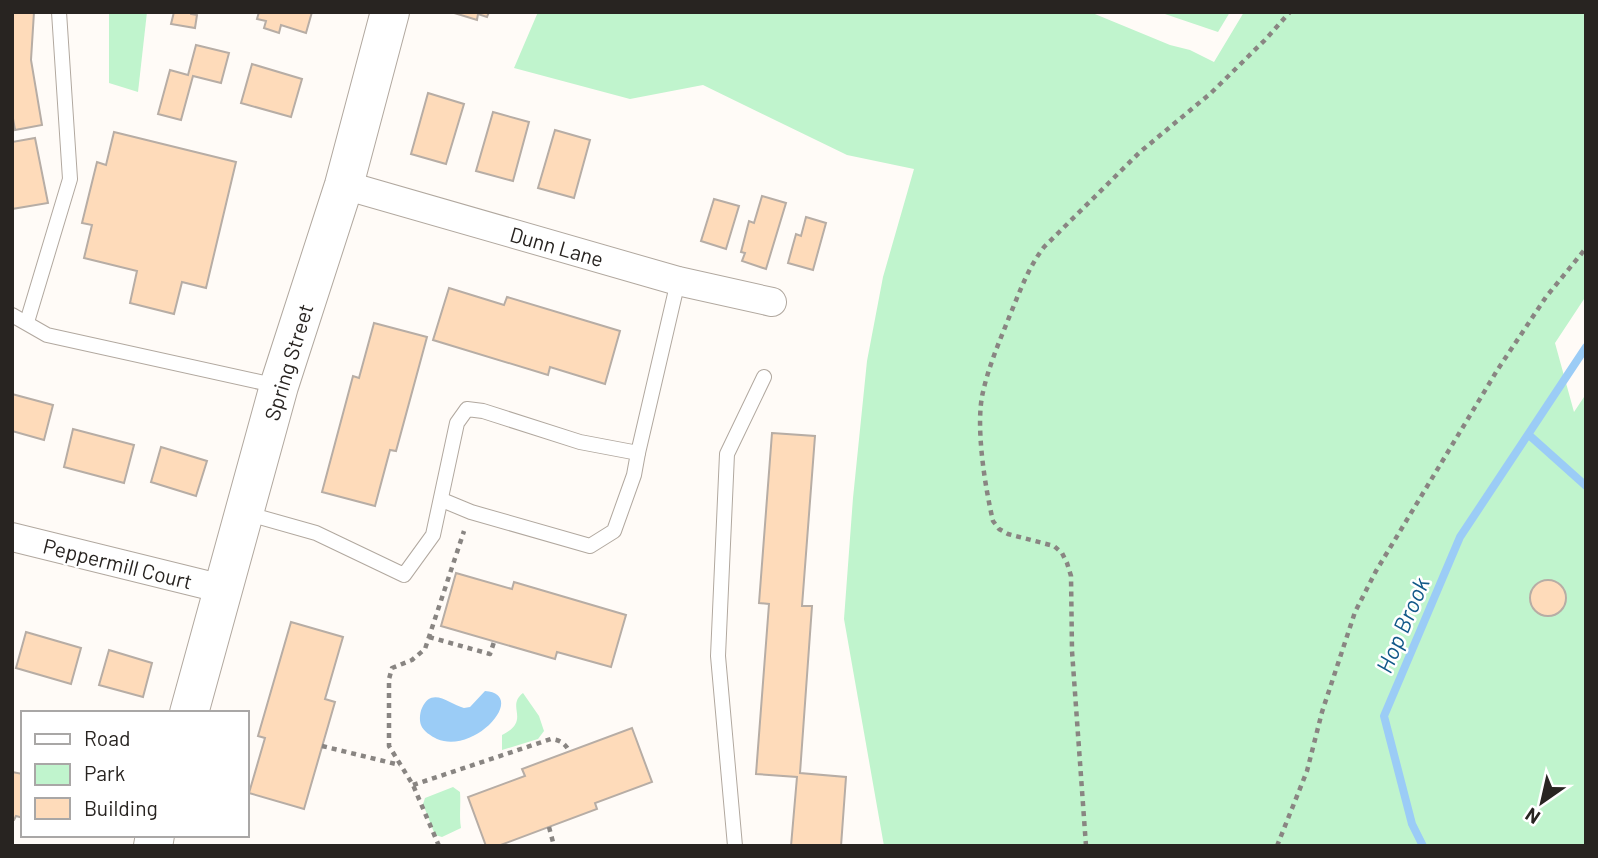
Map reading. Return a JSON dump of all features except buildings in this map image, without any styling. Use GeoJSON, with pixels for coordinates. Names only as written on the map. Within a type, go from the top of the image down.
{"type":"FeatureCollection","features":[{"type":"Feature","properties":{"kind":"main road","name":"Spring Street"},"geometry":{"type":"LineString","coordinates":[[190,711],[279,386],[344,185],[390,12]]}},
{"type":"Feature","properties":{"kind":"street","name":"Dunn Lane"},"geometry":{"type":"LineString","coordinates":[[344,185],[678,281],[772,302]]}},
{"type":"Feature","properties":{"kind":"street","name":"Peppermill Court"},"geometry":{"type":"LineString","coordinates":[[12,537],[223,589]]}},
{"type":"Feature","properties":{"kind":"lane"},"geometry":{"type":"LineString","coordinates":[[27,322],[70,179],[59,12]]}},
{"type":"Feature","properties":{"kind":"lane"},"geometry":{"type":"LineString","coordinates":[[442,500],[471,512],[590,546],[614,531],[634,475],[678,281]]}},
{"type":"Feature","properties":{"kind":"lane"},"geometry":{"type":"LineString","coordinates":[[12,315],[47,335],[279,386]]}},
{"type":"Feature","properties":{"kind":"lane"},"geometry":{"type":"LineString","coordinates":[[735,846],[718,656],[727,454],[764,377]]}},
{"type":"Feature","properties":{"kind":"lane"},"geometry":{"type":"LineString","coordinates":[[244,512],[316,533],[404,575],[433,535],[457,424],[467,409],[483,411],[580,442],[638,453]]}},
{"type":"Feature","properties":{"kind":"path"},"geometry":{"type":"LineString","coordinates":[[1086,846],[1072,651],[1071,576],[1062,553],[1054,546],[1008,534],[999,529],[993,521],[983,457],[982,393],[997,347],[1031,264],[1044,247],[1140,152],[1211,93],[1290,12]]}},
{"type":"Feature","properties":{"kind":"path"},"geometry":{"type":"LineString","coordinates":[[1277,846],[1307,771],[1322,712],[1360,601],[1498,369],[1546,297],[1586,248]]}},
{"type":"Feature","properties":{"kind":"path"},"geometry":{"type":"LineString","coordinates":[[439,846],[413,785],[389,746],[389,679],[392,668],[412,660],[425,649],[471,512]]}},
{"type":"Feature","properties":{"kind":"path"},"geometry":{"type":"LineString","coordinates":[[429,637],[489,654],[494,642]]}},
{"type":"Feature","properties":{"kind":"path"},"geometry":{"type":"LineString","coordinates":[[413,785],[551,739],[566,744],[569,751]]}},
{"type":"Feature","properties":{"kind":"path"},"geometry":{"type":"LineString","coordinates":[[322,746],[401,765]]}},
{"type":"Feature","properties":{"kind":"path"},"geometry":{"type":"LineString","coordinates":[[549,827],[554,846]]}},
{"type":"Feature","properties":{"kind":"green space"},"geometry":{"type":"Polygon","coordinates":[[[109,12],[147,12],[138,92],[109,83],[109,12]]]}},
{"type":"Feature","properties":{"kind":"green space"},"geometry":{"type":"Polygon","coordinates":[[[538,12],[1090,12],[1170,45],[1190,50],[1214,62],[1244,12],[1586,12],[1586,296],[1555,343],[1574,412],[1586,394],[1586,846],[884,846],[844,619],[867,361],[883,277],[914,169],[847,155],[703,85],[630,99],[514,68],[538,12]]]}},
{"type":"Feature","properties":{"kind":"green space"},"geometry":{"type":"Polygon","coordinates":[[[1159,12],[1230,12],[1218,32],[1159,12]]]}},
{"type":"Feature","properties":{"kind":"green space"},"geometry":{"type":"Polygon","coordinates":[[[523,693],[539,716],[544,731],[538,739],[502,750],[502,735],[515,724],[516,703],[523,693]]]}},
{"type":"Feature","properties":{"kind":"green space"},"geometry":{"type":"Polygon","coordinates":[[[453,787],[460,792],[461,828],[442,837],[435,835],[423,804],[425,798],[453,787]]]}},
{"type":"Feature","properties":{"kind":"water"},"geometry":{"type":"Polygon","coordinates":[[[485,691],[497,695],[501,702],[499,712],[481,732],[452,742],[437,739],[422,727],[421,710],[431,698],[441,698],[464,708],[470,707],[485,691]]]}},
{"type":"Feature","properties":{"kind":"waterway","name":"Hop Brook"},"geometry":{"type":"LineString","coordinates":[[1423,846],[1412,824],[1384,716],[1460,537],[1586,347]]}},
{"type":"Feature","properties":{"kind":"waterway"},"geometry":{"type":"LineString","coordinates":[[1529,435],[1586,486]]}}]}
